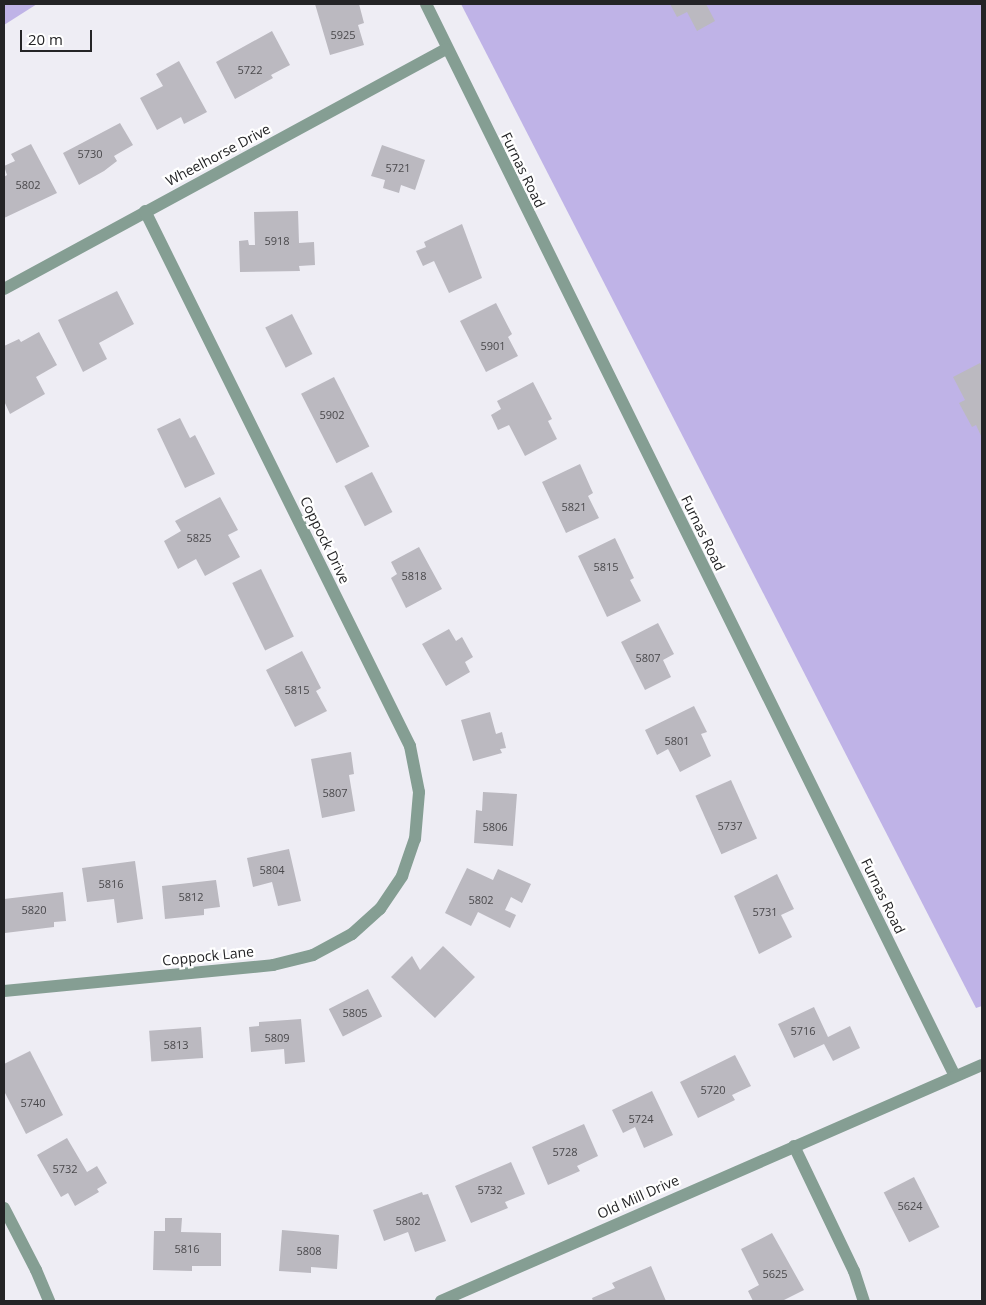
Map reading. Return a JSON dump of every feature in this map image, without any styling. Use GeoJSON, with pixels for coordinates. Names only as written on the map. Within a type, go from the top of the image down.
{"type":"FeatureCollection","features":[{"type":"Feature","properties":{"kind":"street","name":"Furnas Road"},"geometry":{"type":"LineString","coordinates":[[426,4],[446,49],[955,1076]]}},
{"type":"Feature","properties":{"kind":"street","name":"Wheelhorse Drive"},"geometry":{"type":"LineString","coordinates":[[4,289],[446,49]]}},
{"type":"Feature","properties":{"kind":"street","name":"Coppock Drive"},"geometry":{"type":"LineString","coordinates":[[145,211],[410,746],[420,792],[416,830],[409,858],[392,893]]}},
{"type":"Feature","properties":{"kind":"street","name":"Coppock Lane"},"geometry":{"type":"LineString","coordinates":[[4,991],[301,959],[352,934],[380,909],[392,893]]}},
{"type":"Feature","properties":{"kind":"street"},"geometry":{"type":"LineString","coordinates":[[955,1076],[982,1066]]}},
{"type":"Feature","properties":{"kind":"street","name":"Old Mill Drive"},"geometry":{"type":"LineString","coordinates":[[441,1301],[955,1076]]}},
{"type":"Feature","properties":{"kind":"street"},"geometry":{"type":"LineString","coordinates":[[794,1146],[854,1271],[864,1301]]}},
{"type":"Feature","properties":{"kind":"street"},"geometry":{"type":"LineString","coordinates":[[4,1208],[36,1270],[49,1301]]}},
{"type":"Feature","properties":{"kind":"shaded area"},"geometry":{"type":"Polygon","coordinates":[[[4,4],[37,4],[4,25],[4,4]]]}},
{"type":"Feature","properties":{"kind":"shaded area"},"geometry":{"type":"Polygon","coordinates":[[[461,4],[982,4],[982,1006],[976,1008],[461,4]]]}},
{"type":"Feature","properties":{"kind":"building"},"geometry":{"type":"Polygon","coordinates":[[[315,4],[359,4],[364,23],[358,25],[364,45],[330,55],[315,4]]]}},
{"type":"Feature","properties":{"kind":"building"},"geometry":{"type":"Polygon","coordinates":[[[670,4],[706,4],[715,21],[697,31],[687,12],[677,17],[670,4]]]}},
{"type":"Feature","properties":{"kind":"building"},"geometry":{"type":"Polygon","coordinates":[[[272,31],[290,65],[271,75],[273,78],[235,99],[216,62],[272,31]]]}},
{"type":"Feature","properties":{"kind":"building"},"geometry":{"type":"Polygon","coordinates":[[[179,61],[207,112],[184,124],[181,117],[157,130],[140,98],[163,86],[156,74],[179,61]]]}},
{"type":"Feature","properties":{"kind":"building"},"geometry":{"type":"Polygon","coordinates":[[[120,123],[133,145],[114,156],[117,161],[104,171],[79,185],[63,153],[120,123]]]}},
{"type":"Feature","properties":{"kind":"building"},"geometry":{"type":"Polygon","coordinates":[[[31,144],[57,193],[4,218],[4,177],[7,175],[4,166],[15,161],[11,154],[31,144]]]}},
{"type":"Feature","properties":{"kind":"building"},"geometry":{"type":"Polygon","coordinates":[[[382,145],[425,160],[415,190],[401,185],[399,193],[383,188],[385,180],[371,176],[382,145]]]}},
{"type":"Feature","properties":{"kind":"building"},"geometry":{"type":"Polygon","coordinates":[[[298,211],[299,243],[314,242],[315,265],[299,266],[300,271],[240,272],[239,241],[248,240],[249,245],[255,245],[254,212],[298,211]]]}},
{"type":"Feature","properties":{"kind":"building"},"geometry":{"type":"Polygon","coordinates":[[[462,224],[482,278],[449,293],[434,261],[423,266],[416,251],[426,247],[424,242],[462,224]]]}},
{"type":"Feature","properties":{"kind":"building"},"geometry":{"type":"Polygon","coordinates":[[[117,291],[134,324],[99,343],[107,359],[83,372],[58,320],[117,291]]]}},
{"type":"Feature","properties":{"kind":"building"},"geometry":{"type":"Polygon","coordinates":[[[496,303],[512,334],[508,337],[518,356],[486,372],[460,321],[496,303]]]}},
{"type":"Feature","properties":{"kind":"building"},"geometry":{"type":"Polygon","coordinates":[[[292,314],[312,354],[286,368],[265,328],[292,314]]]}},
{"type":"Feature","properties":{"kind":"building"},"geometry":{"type":"Polygon","coordinates":[[[39,332],[57,365],[36,377],[45,394],[10,414],[4,401],[4,346],[19,339],[21,342],[39,332]]]}},
{"type":"Feature","properties":{"kind":"building"},"geometry":{"type":"Polygon","coordinates":[[[980,363],[982,368],[982,438],[976,425],[972,427],[959,403],[965,400],[953,377],[980,363]]]}},
{"type":"Feature","properties":{"kind":"building"},"geometry":{"type":"Polygon","coordinates":[[[334,377],[369,446],[336,463],[301,394],[334,377]]]}},
{"type":"Feature","properties":{"kind":"building"},"geometry":{"type":"Polygon","coordinates":[[[533,382],[552,419],[548,421],[557,439],[525,456],[509,425],[498,430],[491,415],[501,409],[497,401],[533,382]]]}},
{"type":"Feature","properties":{"kind":"building"},"geometry":{"type":"Polygon","coordinates":[[[180,418],[190,438],[195,435],[215,474],[185,488],[157,429],[180,418]]]}},
{"type":"Feature","properties":{"kind":"building"},"geometry":{"type":"Polygon","coordinates":[[[580,464],[593,493],[588,496],[599,518],[566,533],[542,482],[580,464]]]}},
{"type":"Feature","properties":{"kind":"building"},"geometry":{"type":"Polygon","coordinates":[[[372,472],[392,512],[365,526],[344,486],[372,472]]]}},
{"type":"Feature","properties":{"kind":"building"},"geometry":{"type":"Polygon","coordinates":[[[220,497],[238,530],[228,535],[240,557],[205,576],[196,559],[178,569],[164,541],[181,531],[175,521],[220,497]]]}},
{"type":"Feature","properties":{"kind":"building"},"geometry":{"type":"Polygon","coordinates":[[[615,538],[634,578],[630,580],[641,601],[607,617],[578,556],[615,538]]]}},
{"type":"Feature","properties":{"kind":"building"},"geometry":{"type":"Polygon","coordinates":[[[419,547],[442,589],[406,608],[391,578],[397,574],[391,562],[419,547]]]}},
{"type":"Feature","properties":{"kind":"building"},"geometry":{"type":"Polygon","coordinates":[[[261,569],[294,636],[265,650],[232,583],[261,569]]]}},
{"type":"Feature","properties":{"kind":"building"},"geometry":{"type":"Polygon","coordinates":[[[658,623],[674,654],[663,660],[671,677],[645,690],[621,642],[658,623]]]}},
{"type":"Feature","properties":{"kind":"building"},"geometry":{"type":"Polygon","coordinates":[[[449,629],[456,641],[462,637],[473,657],[465,662],[470,672],[446,686],[422,644],[449,629]]]}},
{"type":"Feature","properties":{"kind":"building"},"geometry":{"type":"Polygon","coordinates":[[[302,651],[321,688],[316,691],[327,711],[295,727],[266,670],[302,651]]]}},
{"type":"Feature","properties":{"kind":"building"},"geometry":{"type":"Polygon","coordinates":[[[694,706],[707,732],[701,734],[711,756],[680,772],[668,749],[657,755],[645,730],[694,706]]]}},
{"type":"Feature","properties":{"kind":"building"},"geometry":{"type":"Polygon","coordinates":[[[490,712],[496,734],[502,732],[506,748],[500,749],[502,753],[473,761],[461,720],[490,712]]]}},
{"type":"Feature","properties":{"kind":"building"},"geometry":{"type":"Polygon","coordinates":[[[351,752],[354,774],[349,775],[355,811],[322,818],[311,759],[351,752]]]}},
{"type":"Feature","properties":{"kind":"building"},"geometry":{"type":"Polygon","coordinates":[[[731,780],[757,838],[721,854],[695,796],[731,780]]]}},
{"type":"Feature","properties":{"kind":"building"},"geometry":{"type":"Polygon","coordinates":[[[483,792],[517,794],[513,846],[474,843],[476,810],[482,811],[483,792]]]}},
{"type":"Feature","properties":{"kind":"building"},"geometry":{"type":"Polygon","coordinates":[[[289,849],[301,901],[278,906],[272,882],[253,887],[247,858],[289,849]]]}},
{"type":"Feature","properties":{"kind":"building"},"geometry":{"type":"Polygon","coordinates":[[[135,861],[143,919],[117,923],[114,899],[87,902],[82,868],[135,861]]]}},
{"type":"Feature","properties":{"kind":"building"},"geometry":{"type":"Polygon","coordinates":[[[467,868],[493,880],[498,869],[531,884],[522,903],[511,897],[505,910],[516,915],[510,928],[478,912],[471,926],[445,913],[467,868]]]}},
{"type":"Feature","properties":{"kind":"building"},"geometry":{"type":"Polygon","coordinates":[[[777,874],[794,909],[781,915],[792,937],[759,954],[734,896],[777,874]]]}},
{"type":"Feature","properties":{"kind":"building"},"geometry":{"type":"Polygon","coordinates":[[[216,880],[220,907],[204,909],[204,915],[165,919],[162,886],[216,880]]]}},
{"type":"Feature","properties":{"kind":"building"},"geometry":{"type":"Polygon","coordinates":[[[63,892],[66,921],[54,922],[54,927],[5,933],[4,899],[63,892]]]}},
{"type":"Feature","properties":{"kind":"building"},"geometry":{"type":"Polygon","coordinates":[[[443,946],[475,977],[435,1018],[391,977],[412,956],[420,970],[443,946]]]}},
{"type":"Feature","properties":{"kind":"building"},"geometry":{"type":"Polygon","coordinates":[[[368,989],[382,1017],[343,1037],[329,1009],[368,989]]]}},
{"type":"Feature","properties":{"kind":"building"},"geometry":{"type":"Polygon","coordinates":[[[814,1007],[828,1037],[850,1026],[860,1048],[833,1061],[824,1044],[794,1058],[778,1024],[814,1007]]]}},
{"type":"Feature","properties":{"kind":"building"},"geometry":{"type":"Polygon","coordinates":[[[301,1019],[305,1062],[285,1064],[284,1049],[251,1052],[249,1027],[259,1026],[259,1022],[301,1019]]]}},
{"type":"Feature","properties":{"kind":"building"},"geometry":{"type":"Polygon","coordinates":[[[201,1027],[203,1058],[151,1062],[149,1031],[201,1027]]]}},
{"type":"Feature","properties":{"kind":"building"},"geometry":{"type":"Polygon","coordinates":[[[30,1051],[63,1115],[26,1134],[4,1091],[4,1064],[30,1051]]]}},
{"type":"Feature","properties":{"kind":"building"},"geometry":{"type":"Polygon","coordinates":[[[735,1055],[751,1086],[732,1095],[735,1100],[698,1118],[680,1082],[735,1055]]]}},
{"type":"Feature","properties":{"kind":"building"},"geometry":{"type":"Polygon","coordinates":[[[652,1091],[673,1135],[644,1148],[635,1127],[623,1133],[612,1110],[652,1091]]]}},
{"type":"Feature","properties":{"kind":"building"},"geometry":{"type":"Polygon","coordinates":[[[584,1124],[598,1156],[577,1166],[580,1171],[548,1185],[532,1147],[584,1124]]]}},
{"type":"Feature","properties":{"kind":"building"},"geometry":{"type":"Polygon","coordinates":[[[67,1138],[87,1172],[97,1166],[107,1183],[97,1189],[99,1192],[75,1206],[68,1193],[61,1197],[37,1155],[67,1138]]]}},
{"type":"Feature","properties":{"kind":"building"},"geometry":{"type":"Polygon","coordinates":[[[511,1162],[525,1194],[505,1202],[508,1208],[471,1223],[455,1186],[511,1162]]]}},
{"type":"Feature","properties":{"kind":"building"},"geometry":{"type":"Polygon","coordinates":[[[914,1177],[939,1227],[909,1242],[884,1192],[914,1177]]]}},
{"type":"Feature","properties":{"kind":"building"},"geometry":{"type":"Polygon","coordinates":[[[422,1192],[423,1195],[428,1194],[446,1241],[415,1252],[408,1232],[384,1241],[373,1210],[422,1192]]]}},
{"type":"Feature","properties":{"kind":"building"},"geometry":{"type":"Polygon","coordinates":[[[165,1218],[182,1218],[181,1232],[221,1233],[221,1266],[192,1266],[192,1271],[153,1270],[154,1231],[165,1231],[165,1218]]]}},
{"type":"Feature","properties":{"kind":"building"},"geometry":{"type":"Polygon","coordinates":[[[282,1230],[339,1235],[337,1269],[311,1267],[311,1273],[279,1271],[282,1230]]]}},
{"type":"Feature","properties":{"kind":"building"},"geometry":{"type":"Polygon","coordinates":[[[772,1233],[804,1290],[782,1301],[753,1301],[748,1291],[759,1285],[741,1249],[772,1233]]]}},
{"type":"Feature","properties":{"kind":"building"},"geometry":{"type":"Polygon","coordinates":[[[651,1266],[666,1301],[593,1301],[592,1298],[615,1288],[612,1283],[651,1266]]]}}]}
